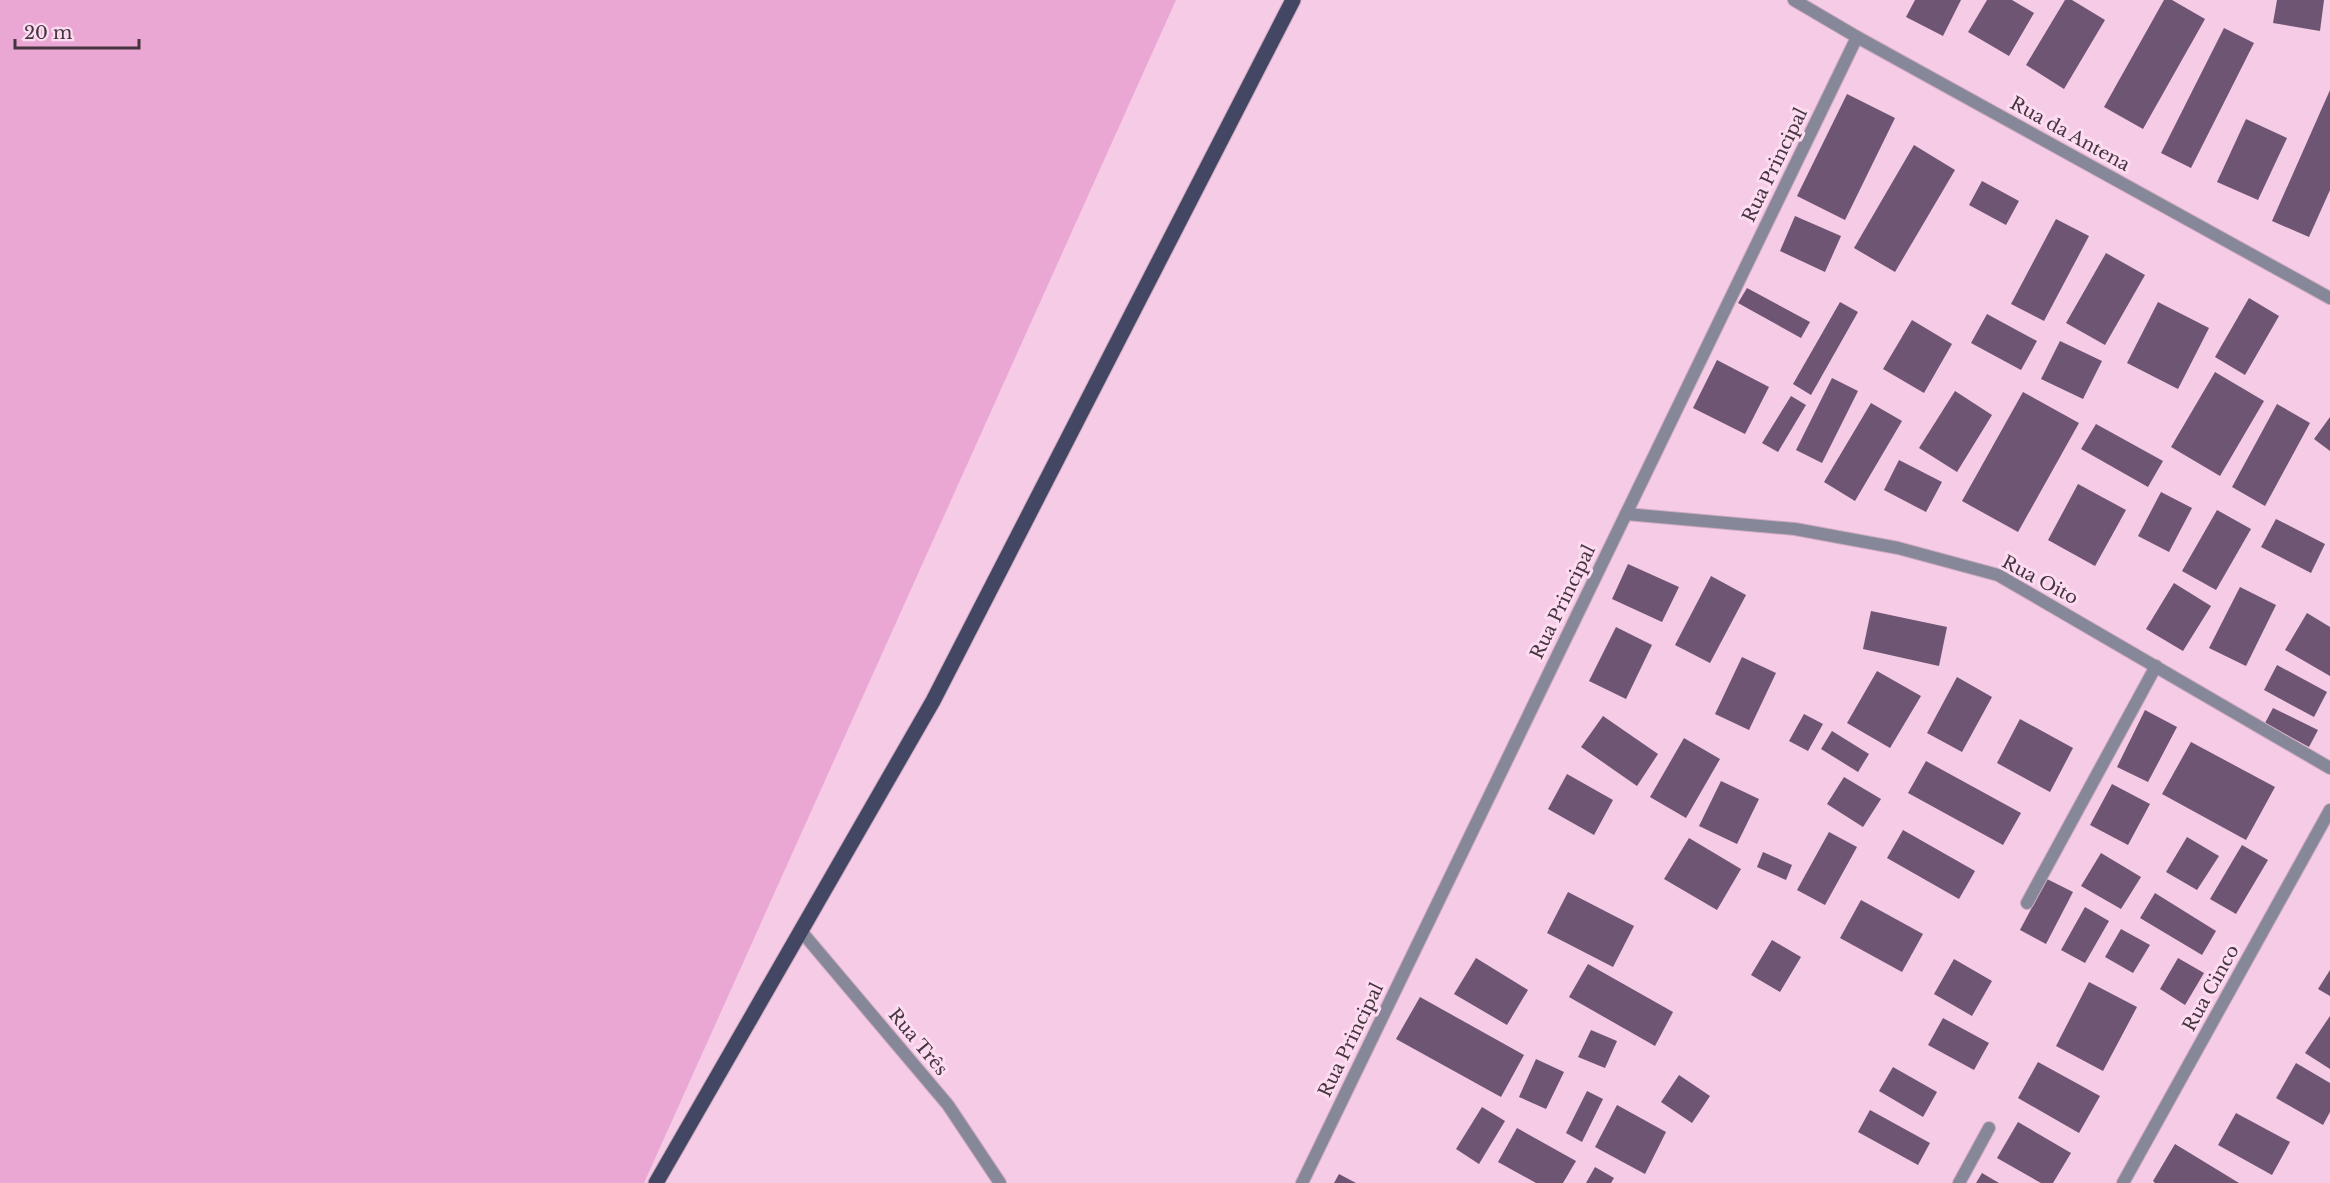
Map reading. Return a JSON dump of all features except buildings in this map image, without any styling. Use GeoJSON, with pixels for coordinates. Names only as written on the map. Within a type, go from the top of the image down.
{"type":"FeatureCollection","features":[{"type":"Feature","properties":{"kind":"main road"},"geometry":{"type":"LineString","coordinates":[[656,1183],[933,701],[1293,0]]}},
{"type":"Feature","properties":{"kind":"street","name":"Rua da Antena"},"geometry":{"type":"LineString","coordinates":[[1794,0],[2330,298]]}},
{"type":"Feature","properties":{"kind":"street","name":"Rua Principal"},"geometry":{"type":"LineString","coordinates":[[1302,1183],[1857,37]]}},
{"type":"Feature","properties":{"kind":"street","name":"Rua Oito"},"geometry":{"type":"LineString","coordinates":[[1626,514],[1795,529],[1898,548],[1998,575],[2330,768]]}},
{"type":"Feature","properties":{"kind":"street"},"geometry":{"type":"LineString","coordinates":[[2027,903],[2156,666]]}},
{"type":"Feature","properties":{"kind":"street","name":"Rua Cinco"},"geometry":{"type":"LineString","coordinates":[[2124,1183],[2330,810]]}},
{"type":"Feature","properties":{"kind":"street","name":"Rua Três"},"geometry":{"type":"LineString","coordinates":[[801,931],[948,1105],[1000,1183]]}},
{"type":"Feature","properties":{"kind":"street"},"geometry":{"type":"LineString","coordinates":[[1959,1183],[1989,1128]]}},
{"type":"Feature","properties":{"kind":"shaded area"},"geometry":{"type":"Polygon","coordinates":[[[0,0],[1176,0],[644,1183],[0,1183],[0,0]]]}}]}
